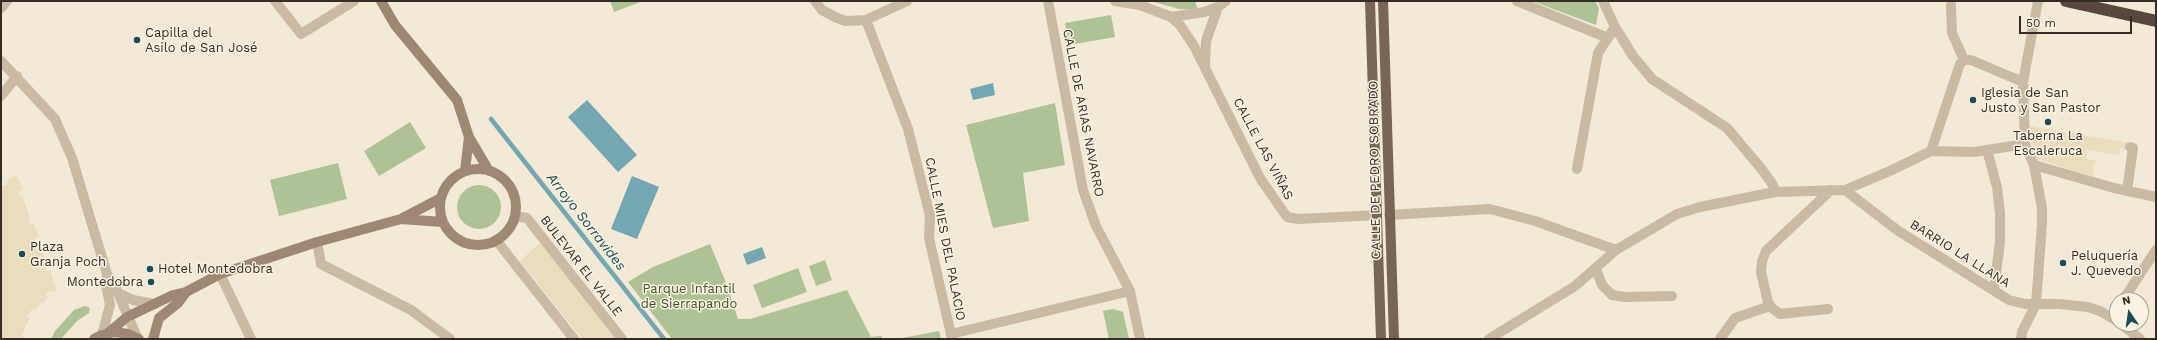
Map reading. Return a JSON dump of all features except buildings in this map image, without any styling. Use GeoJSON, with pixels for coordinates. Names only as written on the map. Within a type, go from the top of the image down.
{"type":"FeatureCollection","features":[{"type":"Feature","properties":{"kind":"highway"},"geometry":{"type":"LineString","coordinates":[[2066,1],[2156,20]]}},
{"type":"Feature","properties":{"kind":"main road"},"geometry":{"type":"LineString","coordinates":[[382,1],[395,25],[457,100],[469,137],[490,171]]}},
{"type":"Feature","properties":{"kind":"main road","name":"CALLE DE PEDRO SOBRADO"},"geometry":{"type":"LineString","coordinates":[[1370,1],[1381,339]]}},
{"type":"Feature","properties":{"kind":"main road","name":"CALLE DE PEDRO SOBRADO"},"geometry":{"type":"LineString","coordinates":[[1383,1],[1394,339]]}},
{"type":"Feature","properties":{"kind":"main road"},"geometry":{"type":"LineString","coordinates":[[465,171],[469,137]]}},
{"type":"Feature","properties":{"kind":"main road"},"geometry":{"type":"LineString","coordinates":[[477,169],[490,171],[500,175],[508,183],[514,193],[516,204],[515,216],[504,234],[496,240],[486,244],[466,242],[456,238],[443,222],[440,210],[441,198],[446,186],[454,177],[465,171],[477,169]]}},
{"type":"Feature","properties":{"kind":"main road"},"geometry":{"type":"LineString","coordinates":[[101,335],[127,317],[173,295],[186,292],[220,274],[317,242],[401,219],[441,198]]}},
{"type":"Feature","properties":{"kind":"main road"},"geometry":{"type":"LineString","coordinates":[[401,219],[443,222]]}},
{"type":"Feature","properties":{"kind":"main road"},"geometry":{"type":"LineString","coordinates":[[153,339],[160,318],[178,303],[186,292]]}},
{"type":"Feature","properties":{"kind":"main road"},"geometry":{"type":"LineString","coordinates":[[101,335],[122,332],[138,338]]}},
{"type":"Feature","properties":{"kind":"street"},"geometry":{"type":"LineString","coordinates":[[1,8],[7,1]]}},
{"type":"Feature","properties":{"kind":"street"},"geometry":{"type":"LineString","coordinates":[[275,1],[300,34],[354,1]]}},
{"type":"Feature","properties":{"kind":"street"},"geometry":{"type":"LineString","coordinates":[[815,1],[822,10],[846,21],[866,20],[907,1]]}},
{"type":"Feature","properties":{"kind":"street","name":"CALLE DE ARIAS NAVARRO"},"geometry":{"type":"LineString","coordinates":[[1048,1],[1083,190],[1096,226],[1130,292],[1140,339]]}},
{"type":"Feature","properties":{"kind":"street"},"geometry":{"type":"LineString","coordinates":[[1116,1],[1140,5],[1171,17],[1190,14],[1222,4]]}},
{"type":"Feature","properties":{"kind":"street"},"geometry":{"type":"LineString","coordinates":[[1517,1],[1608,38]]}},
{"type":"Feature","properties":{"kind":"street"},"geometry":{"type":"LineString","coordinates":[[1603,1],[1615,27],[1633,56],[1652,79],[1727,128],[1769,179],[1775,192]]}},
{"type":"Feature","properties":{"kind":"street"},"geometry":{"type":"LineString","coordinates":[[2021,339],[2022,332],[2036,304],[2042,208],[2034,165],[2025,144],[2023,82],[2038,1]]}},
{"type":"Feature","properties":{"kind":"street"},"geometry":{"type":"LineString","coordinates":[[1205,68],[1206,41],[1222,4]]}},
{"type":"Feature","properties":{"kind":"street"},"geometry":{"type":"LineString","coordinates":[[1951,5],[1952,33],[1964,60]]}},
{"type":"Feature","properties":{"kind":"street","name":"CALLE LAS VIÑAS"},"geometry":{"type":"LineString","coordinates":[[1171,17],[1187,33],[1260,178],[1287,217],[1298,219],[1377,215]]}},
{"type":"Feature","properties":{"kind":"street","name":"CALLE MIES DEL PALACIO"},"geometry":{"type":"LineString","coordinates":[[866,20],[908,129],[929,211],[928,235],[951,336]]}},
{"type":"Feature","properties":{"kind":"street"},"geometry":{"type":"LineString","coordinates":[[1577,170],[1598,53],[1615,27]]}},
{"type":"Feature","properties":{"kind":"street"},"geometry":{"type":"LineString","coordinates":[[1931,151],[1960,64],[1964,60],[1971,60],[2023,82]]}},
{"type":"Feature","properties":{"kind":"street"},"geometry":{"type":"LineString","coordinates":[[1,61],[17,76],[56,119],[72,158],[107,274],[118,293],[127,317],[138,338]]}},
{"type":"Feature","properties":{"kind":"street"},"geometry":{"type":"LineString","coordinates":[[1,96],[17,76]]}},
{"type":"Feature","properties":{"kind":"street"},"geometry":{"type":"LineString","coordinates":[[1489,339],[1561,296],[1596,269],[1616,250],[1677,214],[1700,207],[1775,192],[1845,190],[1931,151],[1974,152],[2025,144]]}},
{"type":"Feature","properties":{"kind":"street"},"geometry":{"type":"LineString","coordinates":[[2126,191],[2133,148],[2130,147]]}},
{"type":"Feature","properties":{"kind":"street"},"geometry":{"type":"LineString","coordinates":[[1987,150],[1997,186],[2000,223],[1999,250],[1994,289]]}},
{"type":"Feature","properties":{"kind":"street"},"geometry":{"type":"LineString","coordinates":[[2034,165],[2126,191],[2156,197]]}},
{"type":"Feature","properties":{"kind":"street"},"geometry":{"type":"LineString","coordinates":[[1828,309],[1780,314],[1770,306],[1763,286],[1761,272],[1762,261],[1766,251],[1831,190]]}},
{"type":"Feature","properties":{"kind":"street","name":"BARRIO LA LLANA"},"geometry":{"type":"LineString","coordinates":[[1845,190],[1903,234],[1934,255],[1994,289],[2009,300],[2024,304],[2060,304],[2088,307],[2109,314]]}},
{"type":"Feature","properties":{"kind":"street"},"geometry":{"type":"LineString","coordinates":[[1389,215],[1490,209],[1535,221],[1616,250]]}},
{"type":"Feature","properties":{"kind":"street","name":"BULEVAR EL VALLE"},"geometry":{"type":"LineString","coordinates":[[515,216],[526,218],[622,339]]}},
{"type":"Feature","properties":{"kind":"street"},"geometry":{"type":"LineString","coordinates":[[496,240],[574,339]]}},
{"type":"Feature","properties":{"kind":"street"},"geometry":{"type":"LineString","coordinates":[[317,242],[321,264],[412,310],[450,339]]}},
{"type":"Feature","properties":{"kind":"street"},"geometry":{"type":"LineString","coordinates":[[2128,292],[2156,250]]}},
{"type":"Feature","properties":{"kind":"street"},"geometry":{"type":"LineString","coordinates":[[1596,269],[1602,285],[1612,295],[1625,297],[1672,296]]}},
{"type":"Feature","properties":{"kind":"street"},"geometry":{"type":"LineString","coordinates":[[101,335],[110,305],[106,285],[107,274]]}},
{"type":"Feature","properties":{"kind":"street"},"geometry":{"type":"LineString","coordinates":[[220,274],[251,339]]}},
{"type":"Feature","properties":{"kind":"street"},"geometry":{"type":"LineString","coordinates":[[951,336],[1130,292]]}},
{"type":"Feature","properties":{"kind":"street"},"geometry":{"type":"LineString","coordinates":[[118,293],[133,300],[154,304]]}},
{"type":"Feature","properties":{"kind":"street"},"geometry":{"type":"LineString","coordinates":[[1720,339],[1735,318],[1770,306]]}},
{"type":"Feature","properties":{"kind":"street","name":"BARRIO LA LLANA"},"geometry":{"type":"LineString","coordinates":[[2132,332],[2140,339]]}},
{"type":"Feature","properties":{"kind":"green space"},"geometry":{"type":"Polygon","coordinates":[[[610,1],[639,1],[640,2],[614,12],[610,1]]]}},
{"type":"Feature","properties":{"kind":"green space"},"geometry":{"type":"Polygon","coordinates":[[[1150,1],[1195,1],[1198,10],[1179,9],[1150,1]]]}},
{"type":"Feature","properties":{"kind":"green space"},"geometry":{"type":"Polygon","coordinates":[[[1532,1],[1595,1],[1599,8],[1596,25],[1532,1]]]}},
{"type":"Feature","properties":{"kind":"green space"},"geometry":{"type":"Polygon","coordinates":[[[1111,15],[1115,37],[1069,45],[1065,23],[1111,15]]]}},
{"type":"Feature","properties":{"kind":"green space"},"geometry":{"type":"Polygon","coordinates":[[[1055,103],[1065,165],[1023,173],[1029,221],[993,228],[966,125],[1055,103]]]}},
{"type":"Feature","properties":{"kind":"green space"},"geometry":{"type":"Polygon","coordinates":[[[410,122],[426,148],[379,176],[364,151],[410,122]]]}},
{"type":"Feature","properties":{"kind":"green space"},"geometry":{"type":"Polygon","coordinates":[[[338,163],[347,199],[279,216],[270,180],[338,163]]]}},
{"type":"Feature","properties":{"kind":"green space"},"geometry":{"type":"Polygon","coordinates":[[[479,185],[491,189],[497,195],[501,207],[497,219],[491,225],[479,229],[467,225],[461,219],[457,207],[461,195],[467,189],[479,185]]]}},
{"type":"Feature","properties":{"kind":"green space","name":"Parque Infantil de Sierrapando"},"geometry":{"type":"Polygon","coordinates":[[[710,244],[727,285],[738,319],[750,319],[847,290],[871,337],[881,336],[883,339],[672,339],[628,282],[653,267],[710,244]]]}},
{"type":"Feature","properties":{"kind":"green space"},"geometry":{"type":"Polygon","coordinates":[[[825,260],[832,280],[816,286],[809,266],[825,260]]]}},
{"type":"Feature","properties":{"kind":"green space"},"geometry":{"type":"Polygon","coordinates":[[[798,268],[807,292],[762,308],[753,285],[798,268]]]}},
{"type":"Feature","properties":{"kind":"green space"},"geometry":{"type":"Polygon","coordinates":[[[85,306],[90,308],[89,313],[77,321],[61,339],[51,339],[55,331],[74,310],[85,306]]]}},
{"type":"Feature","properties":{"kind":"green space"},"geometry":{"type":"Polygon","coordinates":[[[1113,309],[1123,312],[1129,339],[1109,339],[1103,311],[1113,309]]]}},
{"type":"Feature","properties":{"kind":"green space"},"geometry":{"type":"Polygon","coordinates":[[[939,331],[941,339],[897,339],[939,331]]]}},
{"type":"Feature","properties":{"kind":"shaded area"},"geometry":{"type":"Polygon","coordinates":[[[2029,126],[2129,143],[2130,149],[2120,148],[2119,155],[2087,150],[2086,159],[2096,161],[2093,168],[2094,177],[2038,159],[2031,139],[2029,126]]]}},
{"type":"Feature","properties":{"kind":"shaded area","name":"Plaza Granja Poch"},"geometry":{"type":"Polygon","coordinates":[[[15,176],[18,177],[23,190],[18,192],[20,196],[22,195],[30,219],[28,220],[30,224],[34,224],[39,237],[35,239],[36,243],[39,242],[46,262],[46,271],[51,271],[54,285],[56,287],[55,292],[49,291],[46,293],[48,298],[43,303],[42,302],[35,310],[32,309],[27,317],[29,319],[22,335],[24,336],[22,339],[1,339],[1,187],[8,184],[6,181],[15,176]]]}},
{"type":"Feature","properties":{"kind":"shaded area"},"geometry":{"type":"Polygon","coordinates":[[[542,241],[619,339],[582,339],[520,261],[542,241]]]}},
{"type":"Feature","properties":{"kind":"water"},"geometry":{"type":"Polygon","coordinates":[[[993,83],[995,95],[973,100],[970,89],[993,83]]]}},
{"type":"Feature","properties":{"kind":"water"},"geometry":{"type":"Polygon","coordinates":[[[587,100],[637,155],[618,172],[568,117],[587,100]]]}},
{"type":"Feature","properties":{"kind":"water"},"geometry":{"type":"Polygon","coordinates":[[[632,176],[659,187],[637,239],[611,229],[632,176]]]}},
{"type":"Feature","properties":{"kind":"water"},"geometry":{"type":"Polygon","coordinates":[[[762,247],[766,258],[747,265],[743,254],[762,247]]]}},
{"type":"Feature","properties":{"kind":"waterway","name":"Arroyo Sorravides"},"geometry":{"type":"LineString","coordinates":[[491,119],[664,339]]}},
{"type":"Feature","properties":{"kind":"place","name":"Capilla del Asilo de San José"},"geometry":{"type":"Point","coordinates":[137,40]}},
{"type":"Feature","properties":{"kind":"place","name":"Iglesia de San Justo y San Pastor"},"geometry":{"type":"Point","coordinates":[1973,100]}},
{"type":"Feature","properties":{"kind":"place","name":"Taberna La Escaleruca"},"geometry":{"type":"Point","coordinates":[2048,122]}},
{"type":"Feature","properties":{"kind":"place","name":"Plaza Granja Poch"},"geometry":{"type":"Point","coordinates":[22,254]}},
{"type":"Feature","properties":{"kind":"place","name":"Peluquería J. Quevedo"},"geometry":{"type":"Point","coordinates":[2063,263]}},
{"type":"Feature","properties":{"kind":"place","name":"Hotel Montedobra"},"geometry":{"type":"Point","coordinates":[150,269]}},
{"type":"Feature","properties":{"kind":"place","name":"Montedobra"},"geometry":{"type":"Point","coordinates":[151,282]}}]}
